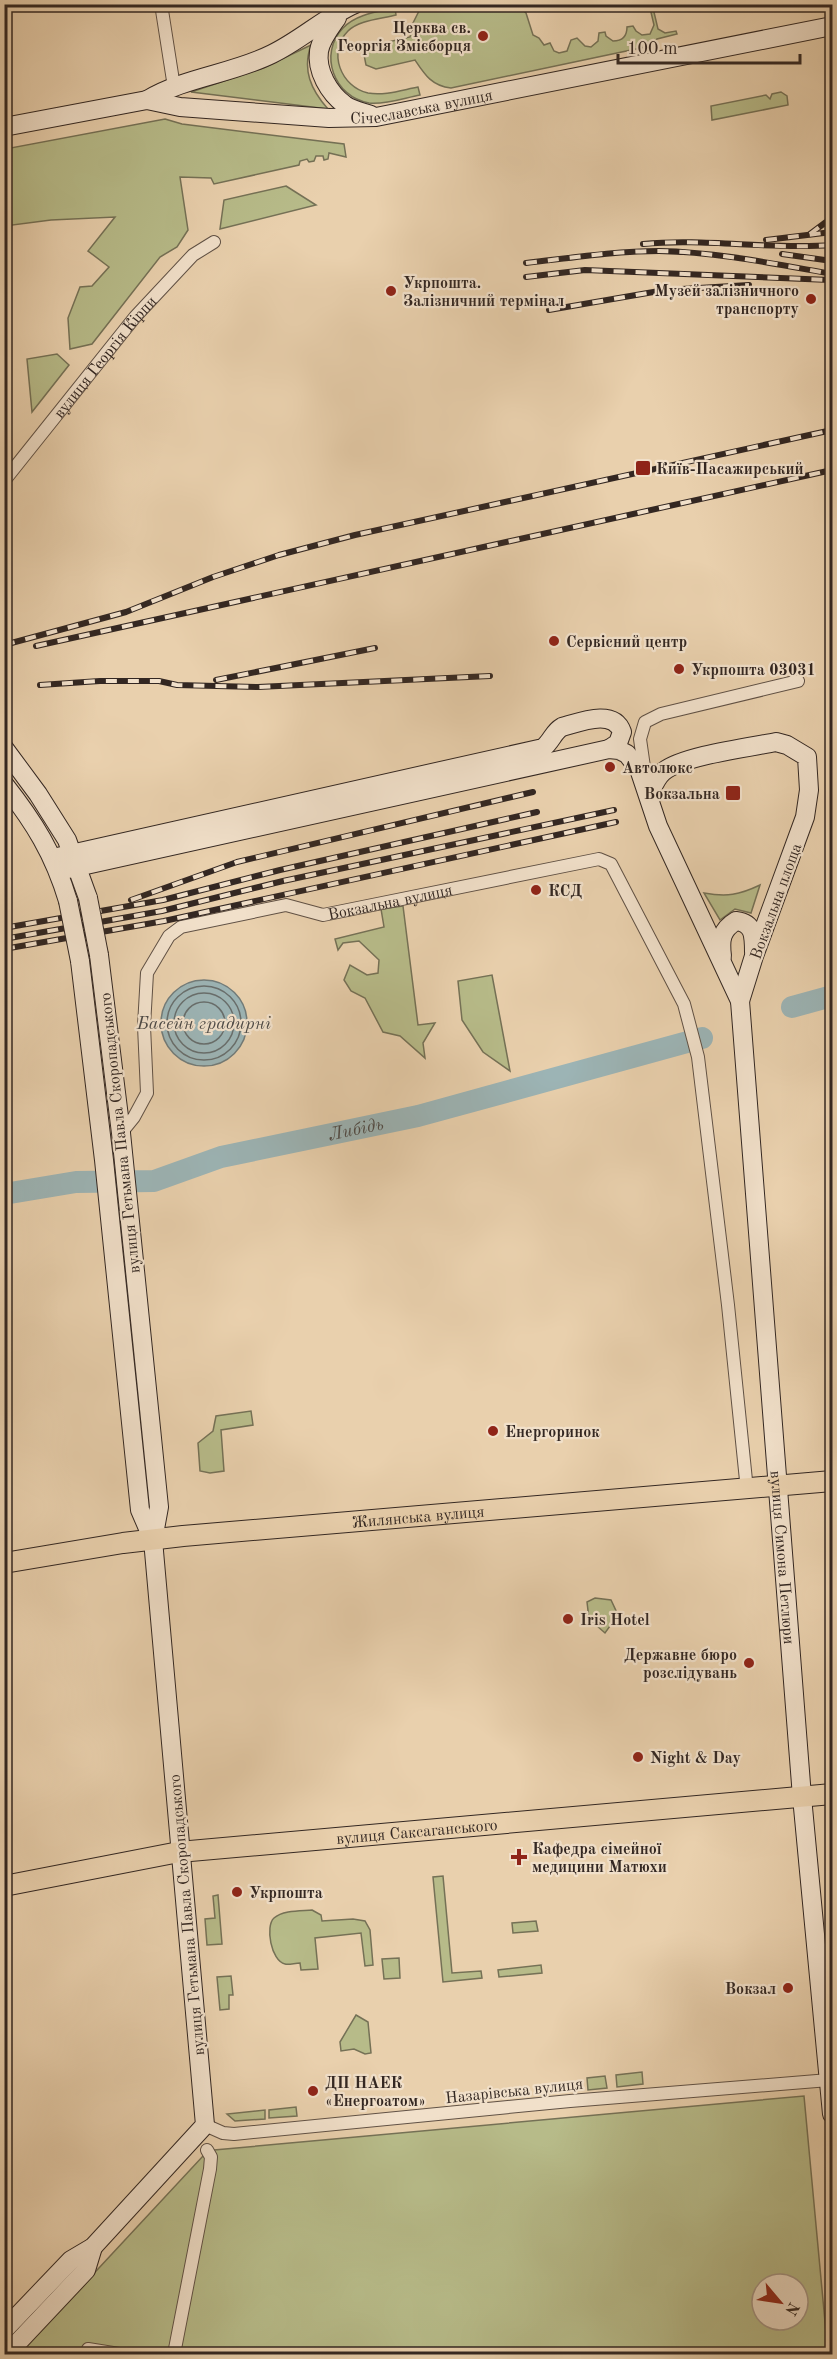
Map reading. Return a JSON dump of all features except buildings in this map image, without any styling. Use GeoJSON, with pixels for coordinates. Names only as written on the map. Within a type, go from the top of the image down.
{"type":"FeatureCollection","features":[{"type":"Feature","properties":{"kind":"main road"},"geometry":{"type":"LineString","coordinates":[[147,100],[174,87],[239,68],[272,55],[348,8]]}},
{"type":"Feature","properties":{"kind":"main road"},"geometry":{"type":"LineString","coordinates":[[348,8],[326,34],[320,50],[322,73],[333,93],[345,105],[375,117]]}},
{"type":"Feature","properties":{"kind":"main road","name":"Січеславська вулиця"},"geometry":{"type":"LineString","coordinates":[[4,127],[147,100],[180,107],[329,118],[375,117],[830,24]]}},
{"type":"Feature","properties":{"kind":"main road"},"geometry":{"type":"LineString","coordinates":[[76,860],[543,748],[562,727],[607,718],[617,722],[621,732],[618,743],[609,749]]}},
{"type":"Feature","properties":{"kind":"main road"},"geometry":{"type":"LineString","coordinates":[[551,740],[554,751],[558,755],[568,757]]}},
{"type":"Feature","properties":{"kind":"main road","name":"Вокзальна площа"},"geometry":{"type":"LineString","coordinates":[[776,742],[787,745],[807,757],[809,790],[805,817],[740,1000],[658,826],[647,787],[654,783],[662,772],[680,763],[776,742]]}},
{"type":"Feature","properties":{"kind":"main road","name":"вулиця Гетьмана Павла Скоропадського"},"geometry":{"type":"LineString","coordinates":[[4,748],[38,794],[76,860],[88,898],[99,955],[121,1133],[159,1507],[153,1540],[205,2125]]}},
{"type":"Feature","properties":{"kind":"main road"},"geometry":{"type":"LineString","coordinates":[[56,864],[609,749],[627,754],[639,769],[647,787]]}},
{"type":"Feature","properties":{"kind":"main road","name":"вулиця Гетьмана Павла Скоропадського"},"geometry":{"type":"LineString","coordinates":[[4,783],[28,814],[56,864],[68,901],[80,961],[104,1160],[140,1510],[153,1540]]}},
{"type":"Feature","properties":{"kind":"main road"},"geometry":{"type":"LineString","coordinates":[[723,964],[720,944],[723,932],[736,921],[743,922],[750,927],[754,936],[754,956]]}},
{"type":"Feature","properties":{"kind":"main road","name":"вулиця Симона Петлюри"},"geometry":{"type":"LineString","coordinates":[[740,1000],[802,1797],[832,2114]]}},
{"type":"Feature","properties":{"kind":"main road","name":"Жилянська вулиця"},"geometry":{"type":"LineString","coordinates":[[4,1563],[153,1540],[832,1482]]}},
{"type":"Feature","properties":{"kind":"main road","name":"вулиця Саксаганського"},"geometry":{"type":"LineString","coordinates":[[4,1886],[179,1852],[832,1794]]}},
{"type":"Feature","properties":{"kind":"main road"},"geometry":{"type":"LineString","coordinates":[[4,2330],[71,2260],[93,2247],[205,2125]]}},
{"type":"Feature","properties":{"kind":"main road"},"geometry":{"type":"LineString","coordinates":[[7,2355],[86,2270],[93,2247]]}},
{"type":"Feature","properties":{"kind":"street"},"geometry":{"type":"LineString","coordinates":[[162,4],[174,87]]}},
{"type":"Feature","properties":{"kind":"street","name":"вулиця Георгія Кірпи"},"geometry":{"type":"LineString","coordinates":[[4,481],[135,316],[193,255],[214,243]]}},
{"type":"Feature","properties":{"kind":"street","name":"Вокзальна площа"},"geometry":{"type":"LineString","coordinates":[[647,787],[640,739],[645,723],[661,714],[798,681]]}},
{"type":"Feature","properties":{"kind":"street","name":"Вокзальна вулиця"},"geometry":{"type":"LineString","coordinates":[[121,1133],[134,1117],[147,1094],[144,1026],[147,973],[169,936],[180,927],[286,905],[323,915],[599,859],[611,864],[684,1004],[698,1058]]}},
{"type":"Feature","properties":{"kind":"street","name":"вулиця Симона Петлюри"},"geometry":{"type":"LineString","coordinates":[[698,1058],[728,1305],[747,1490]]}},
{"type":"Feature","properties":{"kind":"street","name":"Назарівська вулиця"},"geometry":{"type":"LineString","coordinates":[[205,2125],[223,2133],[234,2134],[570,2101],[829,2080]]}},
{"type":"Feature","properties":{"kind":"street"},"geometry":{"type":"LineString","coordinates":[[174,2355],[210,2169],[210,2157],[207,2150]]}},
{"type":"Feature","properties":{"kind":"street"},"geometry":{"type":"LineString","coordinates":[[88,2349],[119,2355]]}},
{"type":"Feature","properties":{"kind":"green space"},"geometry":{"type":"Polygon","coordinates":[[[422,5],[517,5],[526,13],[533,35],[539,38],[544,45],[550,43],[554,51],[559,53],[567,51],[571,40],[577,38],[585,46],[591,47],[598,41],[599,33],[605,32],[606,36],[613,41],[619,40],[625,35],[627,27],[633,26],[642,35],[650,34],[654,25],[650,8],[653,8],[658,29],[665,33],[676,31],[677,34],[657,39],[650,46],[451,88],[434,82],[415,60],[376,69],[366,65],[364,55],[367,50],[375,45],[410,37],[413,23],[422,5]]]}},
{"type":"Feature","properties":{"kind":"green space"},"geometry":{"type":"Polygon","coordinates":[[[395,8],[396,15],[364,22],[348,31],[338,49],[340,68],[351,84],[368,93],[387,93],[418,87],[420,95],[381,103],[369,103],[357,99],[339,83],[334,73],[331,62],[336,38],[348,23],[367,14],[395,8]]]}},
{"type":"Feature","properties":{"kind":"green space"},"geometry":{"type":"Polygon","coordinates":[[[311,45],[307,63],[310,79],[328,109],[191,92],[263,68],[311,45]]]}},
{"type":"Feature","properties":{"kind":"green space"},"geometry":{"type":"Polygon","coordinates":[[[781,92],[787,96],[788,105],[712,120],[711,106],[766,95],[770,99],[772,94],[781,92]]]}},
{"type":"Feature","properties":{"kind":"green space"},"geometry":{"type":"Polygon","coordinates":[[[165,119],[182,124],[344,144],[346,157],[329,153],[328,159],[324,160],[323,156],[316,156],[314,161],[309,162],[307,159],[300,161],[299,165],[214,184],[211,178],[180,177],[188,230],[177,247],[160,257],[92,344],[70,349],[68,318],[80,287],[92,286],[109,267],[88,251],[115,217],[51,220],[5,226],[5,149],[165,119]]]}},
{"type":"Feature","properties":{"kind":"green space"},"geometry":{"type":"Polygon","coordinates":[[[286,186],[316,205],[220,229],[224,200],[286,186]]]}},
{"type":"Feature","properties":{"kind":"green space"},"geometry":{"type":"Polygon","coordinates":[[[57,354],[69,365],[32,412],[27,359],[57,354]]]}},
{"type":"Feature","properties":{"kind":"green space"},"geometry":{"type":"Polygon","coordinates":[[[760,885],[751,913],[735,909],[720,920],[704,893],[733,894],[760,885]]]}},
{"type":"Feature","properties":{"kind":"green space"},"geometry":{"type":"Polygon","coordinates":[[[403,906],[418,1025],[435,1023],[423,1043],[425,1058],[400,1036],[383,1032],[365,998],[351,991],[344,980],[350,965],[367,975],[378,973],[379,960],[359,941],[343,943],[338,950],[335,939],[384,927],[381,909],[403,906]]]}},
{"type":"Feature","properties":{"kind":"green space"},"geometry":{"type":"Polygon","coordinates":[[[492,975],[510,1071],[483,1052],[462,1020],[458,981],[492,975]]]}},
{"type":"Feature","properties":{"kind":"green space"},"geometry":{"type":"Polygon","coordinates":[[[251,1411],[253,1425],[221,1430],[224,1471],[210,1473],[200,1471],[198,1443],[213,1431],[216,1416],[251,1411]]]}},
{"type":"Feature","properties":{"kind":"green space"},"geometry":{"type":"Polygon","coordinates":[[[595,1598],[611,1600],[618,1615],[605,1633],[589,1619],[587,1602],[595,1598]]]}},
{"type":"Feature","properties":{"kind":"green space"},"geometry":{"type":"Polygon","coordinates":[[[443,1876],[452,1973],[481,1971],[482,1978],[443,1982],[433,1877],[443,1876]]]}},
{"type":"Feature","properties":{"kind":"green space"},"geometry":{"type":"Polygon","coordinates":[[[218,1895],[222,1944],[207,1945],[205,1919],[215,1918],[213,1896],[218,1895]]]}},
{"type":"Feature","properties":{"kind":"green space"},"geometry":{"type":"Polygon","coordinates":[[[312,1910],[321,1915],[322,1921],[353,1919],[365,1921],[370,1930],[373,1965],[365,1966],[361,1933],[315,1938],[318,1969],[301,1970],[300,1963],[287,1964],[280,1961],[271,1943],[271,1922],[278,1915],[292,1911],[312,1910]]]}},
{"type":"Feature","properties":{"kind":"green space"},"geometry":{"type":"Polygon","coordinates":[[[536,1921],[538,1931],[513,1933],[512,1923],[536,1921]]]}},
{"type":"Feature","properties":{"kind":"green space"},"geometry":{"type":"Polygon","coordinates":[[[399,1958],[400,1978],[384,1979],[382,1959],[399,1958]]]}},
{"type":"Feature","properties":{"kind":"green space"},"geometry":{"type":"Polygon","coordinates":[[[541,1965],[542,1973],[499,1977],[498,1970],[541,1965]]]}},
{"type":"Feature","properties":{"kind":"green space"},"geometry":{"type":"Polygon","coordinates":[[[231,1976],[233,1995],[229,1995],[229,2009],[220,2010],[217,1977],[231,1976]]]}},
{"type":"Feature","properties":{"kind":"green space"},"geometry":{"type":"Polygon","coordinates":[[[356,2015],[368,2022],[371,2053],[365,2054],[354,2049],[341,2051],[340,2042],[356,2015]]]}},
{"type":"Feature","properties":{"kind":"green space"},"geometry":{"type":"Polygon","coordinates":[[[642,2072],[643,2084],[617,2087],[616,2075],[642,2072]]]}},
{"type":"Feature","properties":{"kind":"green space"},"geometry":{"type":"Polygon","coordinates":[[[605,2076],[607,2088],[588,2090],[587,2078],[605,2076]]]}},
{"type":"Feature","properties":{"kind":"green space"},"geometry":{"type":"Polygon","coordinates":[[[804,2096],[828,2354],[19,2354],[203,2156],[214,2150],[804,2096]]]}},
{"type":"Feature","properties":{"kind":"green space"},"geometry":{"type":"Polygon","coordinates":[[[296,2107],[297,2116],[269,2118],[269,2110],[296,2107]]]}},
{"type":"Feature","properties":{"kind":"green space"},"geometry":{"type":"Polygon","coordinates":[[[265,2110],[265,2119],[235,2121],[227,2114],[265,2110]]]}},
{"type":"Feature","properties":{"kind":"water","name":"Басейн градирні"},"geometry":{"type":"Polygon","coordinates":[[[204,980],[221,983],[235,992],[244,1006],[247,1023],[244,1040],[235,1054],[221,1063],[204,1066],[187,1063],[173,1054],[164,1040],[161,1023],[164,1006],[173,992],[187,983],[204,980]]]}},
{"type":"Feature","properties":{"kind":"waterway","name":"Либідь"},"geometry":{"type":"LineString","coordinates":[[792,1007],[832,996]]}},
{"type":"Feature","properties":{"kind":"waterway","name":"Либідь"},"geometry":{"type":"LineString","coordinates":[[4,1194],[76,1182],[154,1181],[221,1157],[418,1116],[702,1038]]}},
{"type":"Feature","properties":{"kind":"railway"},"geometry":{"type":"LineString","coordinates":[[810,234],[832,220]]}},
{"type":"Feature","properties":{"kind":"railway"},"geometry":{"type":"LineString","coordinates":[[766,240],[832,232]]}},
{"type":"Feature","properties":{"kind":"railway"},"geometry":{"type":"LineString","coordinates":[[643,244],[690,242],[785,246],[832,245]]}},
{"type":"Feature","properties":{"kind":"railway"},"geometry":{"type":"LineString","coordinates":[[526,263],[609,253],[659,251],[724,256],[832,274]]}},
{"type":"Feature","properties":{"kind":"railway"},"geometry":{"type":"LineString","coordinates":[[782,254],[832,261]]}},
{"type":"Feature","properties":{"kind":"railway"},"geometry":{"type":"LineString","coordinates":[[526,277],[585,270],[830,280]]}},
{"type":"Feature","properties":{"kind":"railway"},"geometry":{"type":"LineString","coordinates":[[549,310],[665,290],[749,285]]}},
{"type":"Feature","properties":{"kind":"railway"},"geometry":{"type":"LineString","coordinates":[[4,645],[126,612],[213,577],[279,555],[355,535],[832,430]]}},
{"type":"Feature","properties":{"kind":"railway"},"geometry":{"type":"LineString","coordinates":[[36,646],[832,470]]}},
{"type":"Feature","properties":{"kind":"railway"},"geometry":{"type":"LineString","coordinates":[[216,680],[375,648]]}},
{"type":"Feature","properties":{"kind":"railway"},"geometry":{"type":"LineString","coordinates":[[40,685],[100,681],[159,681],[177,685],[258,687],[490,676]]}},
{"type":"Feature","properties":{"kind":"railway"},"geometry":{"type":"LineString","coordinates":[[131,900],[237,862],[533,792]]}},
{"type":"Feature","properties":{"kind":"railway"},"geometry":{"type":"LineString","coordinates":[[4,939],[162,911],[283,881],[614,810]]}},
{"type":"Feature","properties":{"kind":"railway"},"geometry":{"type":"LineString","coordinates":[[4,928],[163,900],[280,870],[537,812]]}},
{"type":"Feature","properties":{"kind":"railway"},"geometry":{"type":"LineString","coordinates":[[4,949],[164,921],[616,822]]}},
{"type":"Feature","properties":{"kind":"place","name":"Церква св. Георгія Змієборця"},"geometry":{"type":"Point","coordinates":[483,36]}},
{"type":"Feature","properties":{"kind":"place","name":"Укрпошта. Залізничний термінал"},"geometry":{"type":"Point","coordinates":[391,291]}},
{"type":"Feature","properties":{"kind":"place","name":"Музей залізничного транспорту"},"geometry":{"type":"Point","coordinates":[811,299]}},
{"type":"Feature","properties":{"kind":"place","name":"Київ-Пасажирський"},"geometry":{"type":"Point","coordinates":[643,468]}},
{"type":"Feature","properties":{"kind":"place","name":"Сервісний центр"},"geometry":{"type":"Point","coordinates":[554,641]}},
{"type":"Feature","properties":{"kind":"place","name":"Укрпошта 03031"},"geometry":{"type":"Point","coordinates":[679,669]}},
{"type":"Feature","properties":{"kind":"place","name":"Автолюкс"},"geometry":{"type":"Point","coordinates":[610,767]}},
{"type":"Feature","properties":{"kind":"place","name":"Вокзальна"},"geometry":{"type":"Point","coordinates":[733,793]}},
{"type":"Feature","properties":{"kind":"place","name":"КСД"},"geometry":{"type":"Point","coordinates":[536,890]}},
{"type":"Feature","properties":{"kind":"place","name":"Енергоринок"},"geometry":{"type":"Point","coordinates":[493,1431]}},
{"type":"Feature","properties":{"kind":"place","name":"Iris Hotel"},"geometry":{"type":"Point","coordinates":[568,1619]}},
{"type":"Feature","properties":{"kind":"place","name":"Державне бюро розслідувань"},"geometry":{"type":"Point","coordinates":[749,1663]}},
{"type":"Feature","properties":{"kind":"place","name":"Night & Day"},"geometry":{"type":"Point","coordinates":[638,1757]}},
{"type":"Feature","properties":{"kind":"place","name":"Кафедра сімейної медицини Матюхи"},"geometry":{"type":"Point","coordinates":[519,1857]}},
{"type":"Feature","properties":{"kind":"place","name":"Укрпошта"},"geometry":{"type":"Point","coordinates":[237,1892]}},
{"type":"Feature","properties":{"kind":"place","name":"Вокзал"},"geometry":{"type":"Point","coordinates":[788,1988]}},
{"type":"Feature","properties":{"kind":"place","name":"ДП НАЕК «Енергоатом»"},"geometry":{"type":"Point","coordinates":[313,2091]}}]}
